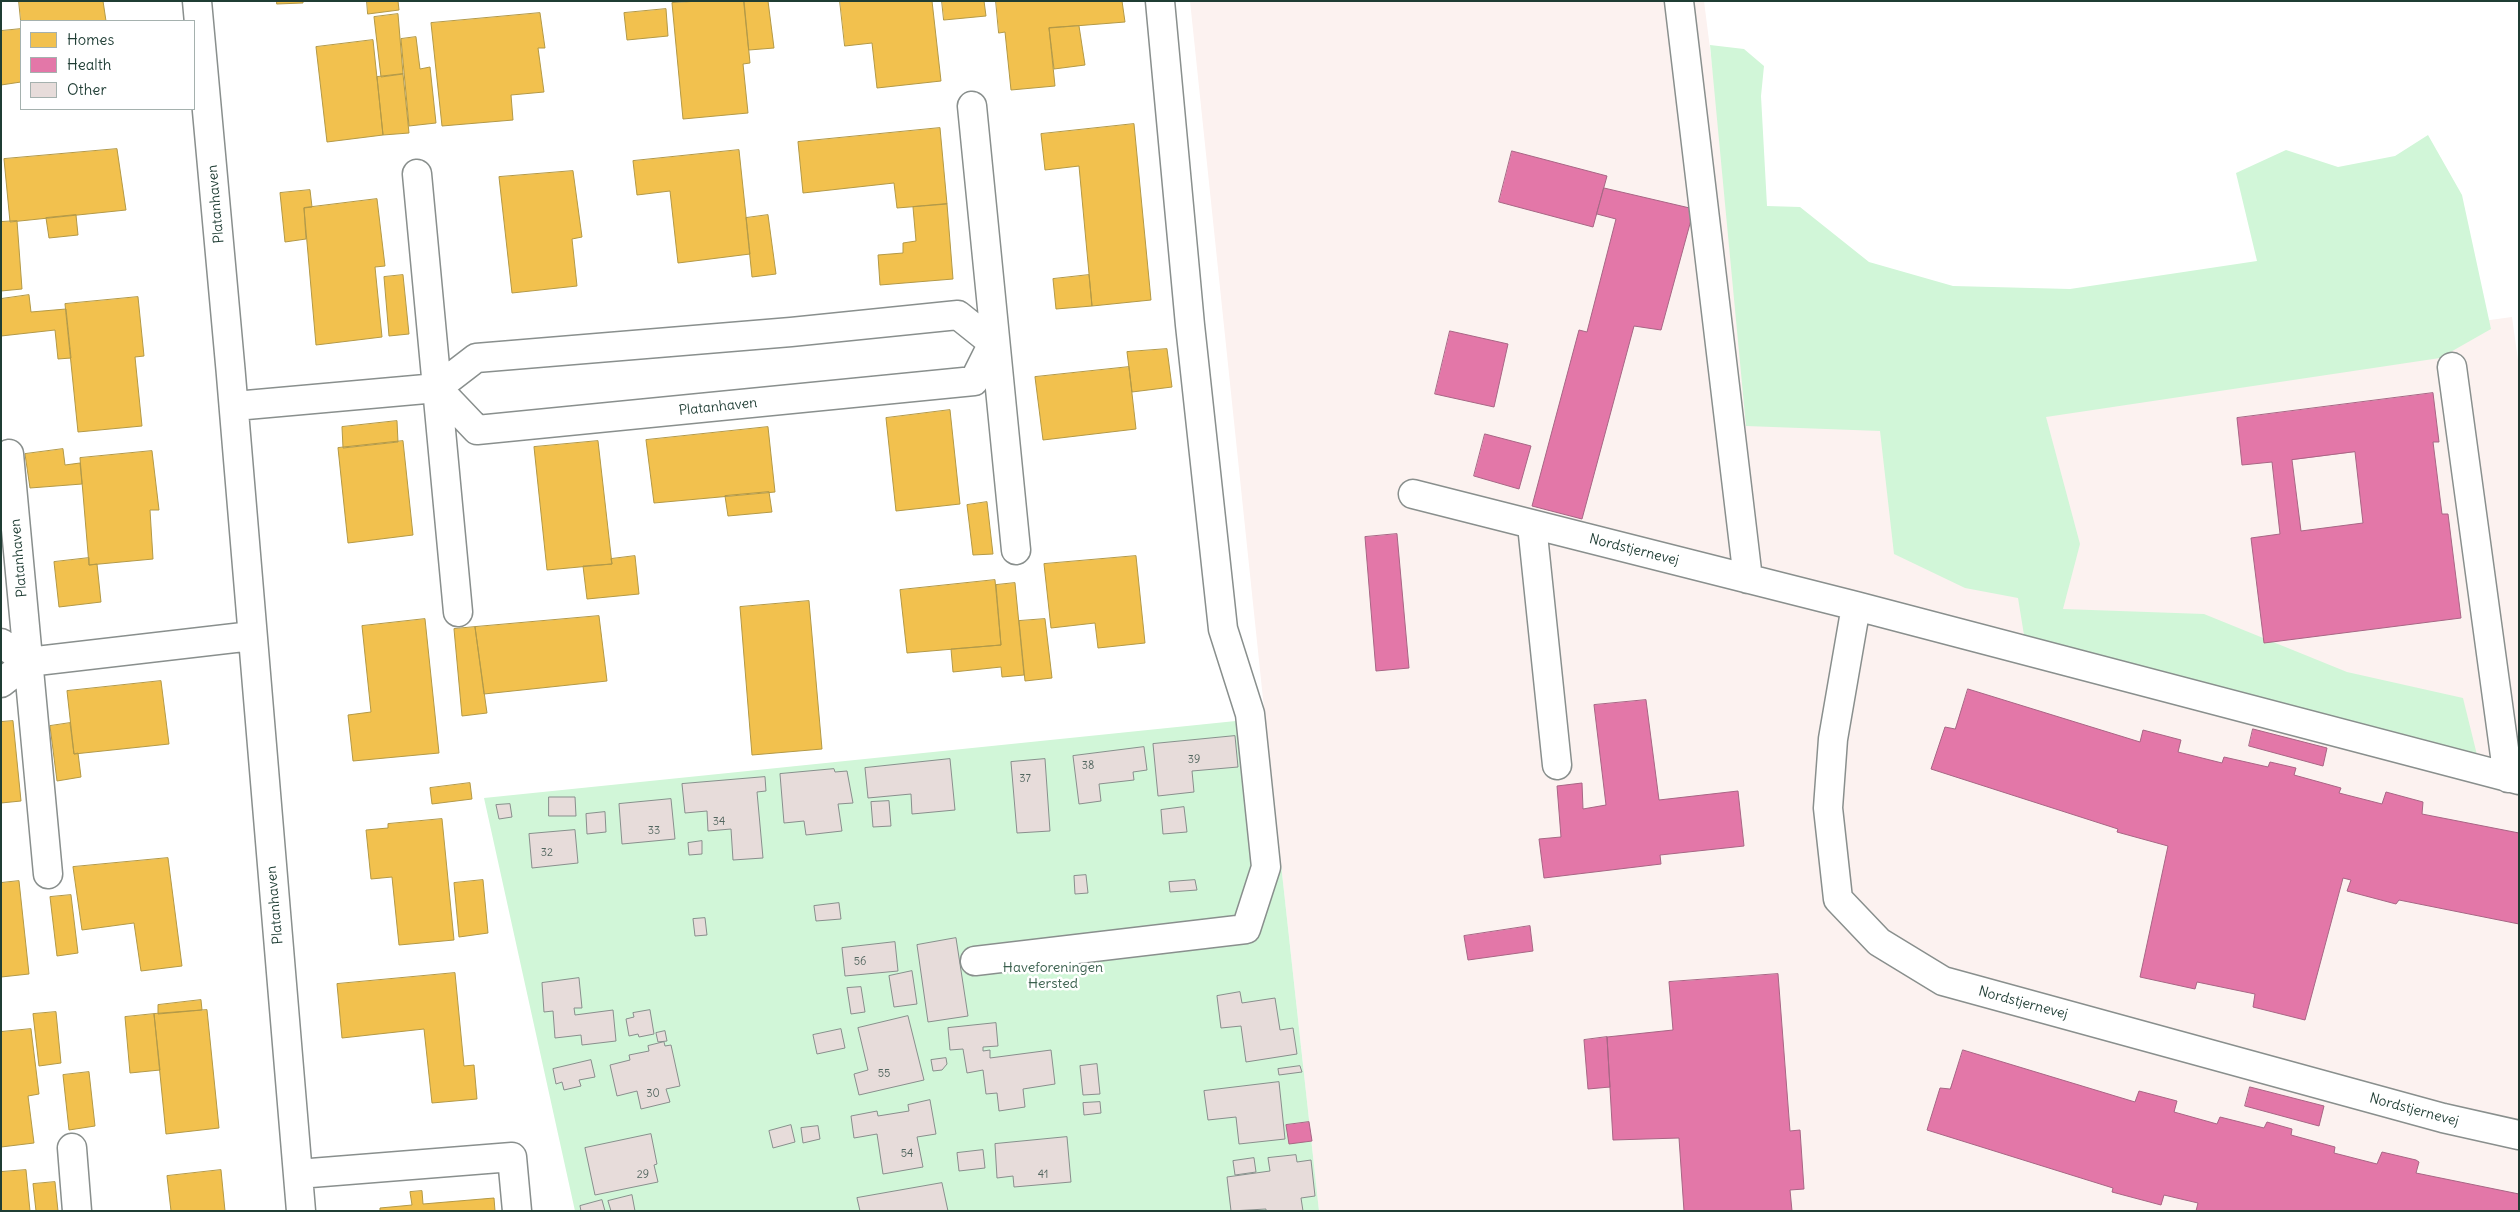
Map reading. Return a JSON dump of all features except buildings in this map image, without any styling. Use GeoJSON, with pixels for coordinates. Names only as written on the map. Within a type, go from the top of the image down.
{"type":"FeatureCollection","features":[{"type":"Feature","properties":{"kind":"street","name":"Platanhaven"},"geometry":{"type":"LineString","coordinates":[[197,1],[236,406],[252,636],[301,1211]]}},
{"type":"Feature","properties":{"kind":"street"},"geometry":{"type":"LineString","coordinates":[[975,961],[1246,929],[1266,867],[1250,714],[1223,629],[1190,325],[1160,1]]}},
{"type":"Feature","properties":{"kind":"street"},"geometry":{"type":"LineString","coordinates":[[1679,1],[1748,579]]}},
{"type":"Feature","properties":{"kind":"street"},"geometry":{"type":"LineString","coordinates":[[972,106],[993,343],[1016,550]]}},
{"type":"Feature","properties":{"kind":"street"},"geometry":{"type":"LineString","coordinates":[[417,174],[458,612]]}},
{"type":"Feature","properties":{"kind":"street"},"geometry":{"type":"LineString","coordinates":[[236,406],[437,388],[476,358],[791,332],[958,314],[993,343]]}},
{"type":"Feature","properties":{"kind":"street","name":"Platanhaven"},"geometry":{"type":"LineString","coordinates":[[437,388],[477,430],[974,381],[993,343]]}},
{"type":"Feature","properties":{"kind":"street"},"geometry":{"type":"LineString","coordinates":[[2452,367],[2513,779]]}},
{"type":"Feature","properties":{"kind":"street","name":"Platanhaven"},"geometry":{"type":"LineString","coordinates":[[9,454],[48,874]]}},
{"type":"Feature","properties":{"kind":"street","name":"Nordstjernevej"},"geometry":{"type":"LineString","coordinates":[[1413,494],[1856,606],[2513,779]]}},
{"type":"Feature","properties":{"kind":"street"},"geometry":{"type":"LineString","coordinates":[[1532,524],[1557,765]]}},
{"type":"Feature","properties":{"kind":"street","name":"Nordstjernevej"},"geometry":{"type":"LineString","coordinates":[[1856,606],[1833,739],[1828,808],[1838,899],[1879,942],[1943,981],[2443,1118],[2519,1135]]}},
{"type":"Feature","properties":{"kind":"street"},"geometry":{"type":"LineString","coordinates":[[1,683],[28,662],[252,636]]}},
{"type":"Feature","properties":{"kind":"street"},"geometry":{"type":"LineString","coordinates":[[1,642],[28,662]]}},
{"type":"Feature","properties":{"kind":"street"},"geometry":{"type":"LineString","coordinates":[[72,1148],[78,1211]]}},
{"type":"Feature","properties":{"kind":"street"},"geometry":{"type":"LineString","coordinates":[[298,1174],[512,1157],[517,1211]]}},
{"type":"Feature","properties":{"kind":"shaded area"},"geometry":{"type":"Polygon","coordinates":[[[1190,1],[1704,1],[1757,419],[2512,317],[2519,367],[2519,1211],[1319,1211],[1190,1]]]}},
{"type":"Feature","properties":{"kind":"green space"},"geometry":{"type":"Polygon","coordinates":[[[1710,45],[1744,49],[1764,66],[1761,96],[1767,206],[1800,207],[1869,262],[1953,286],[2070,289],[2257,261],[2236,173],[2286,150],[2338,167],[2395,156],[2428,135],[2462,195],[2491,329],[2440,358],[2046,417],[2080,544],[2063,609],[2204,614],[2347,672],[2463,698],[2477,755],[2024,635],[2018,598],[1965,588],[1894,554],[1880,431],[1746,426],[1710,45]]]}},
{"type":"Feature","properties":{"kind":"green space","name":"Haveforeningen Hersted"},"geometry":{"type":"Polygon","coordinates":[[[1265,718],[1319,1211],[575,1211],[484,798],[1265,718]]]}}]}
